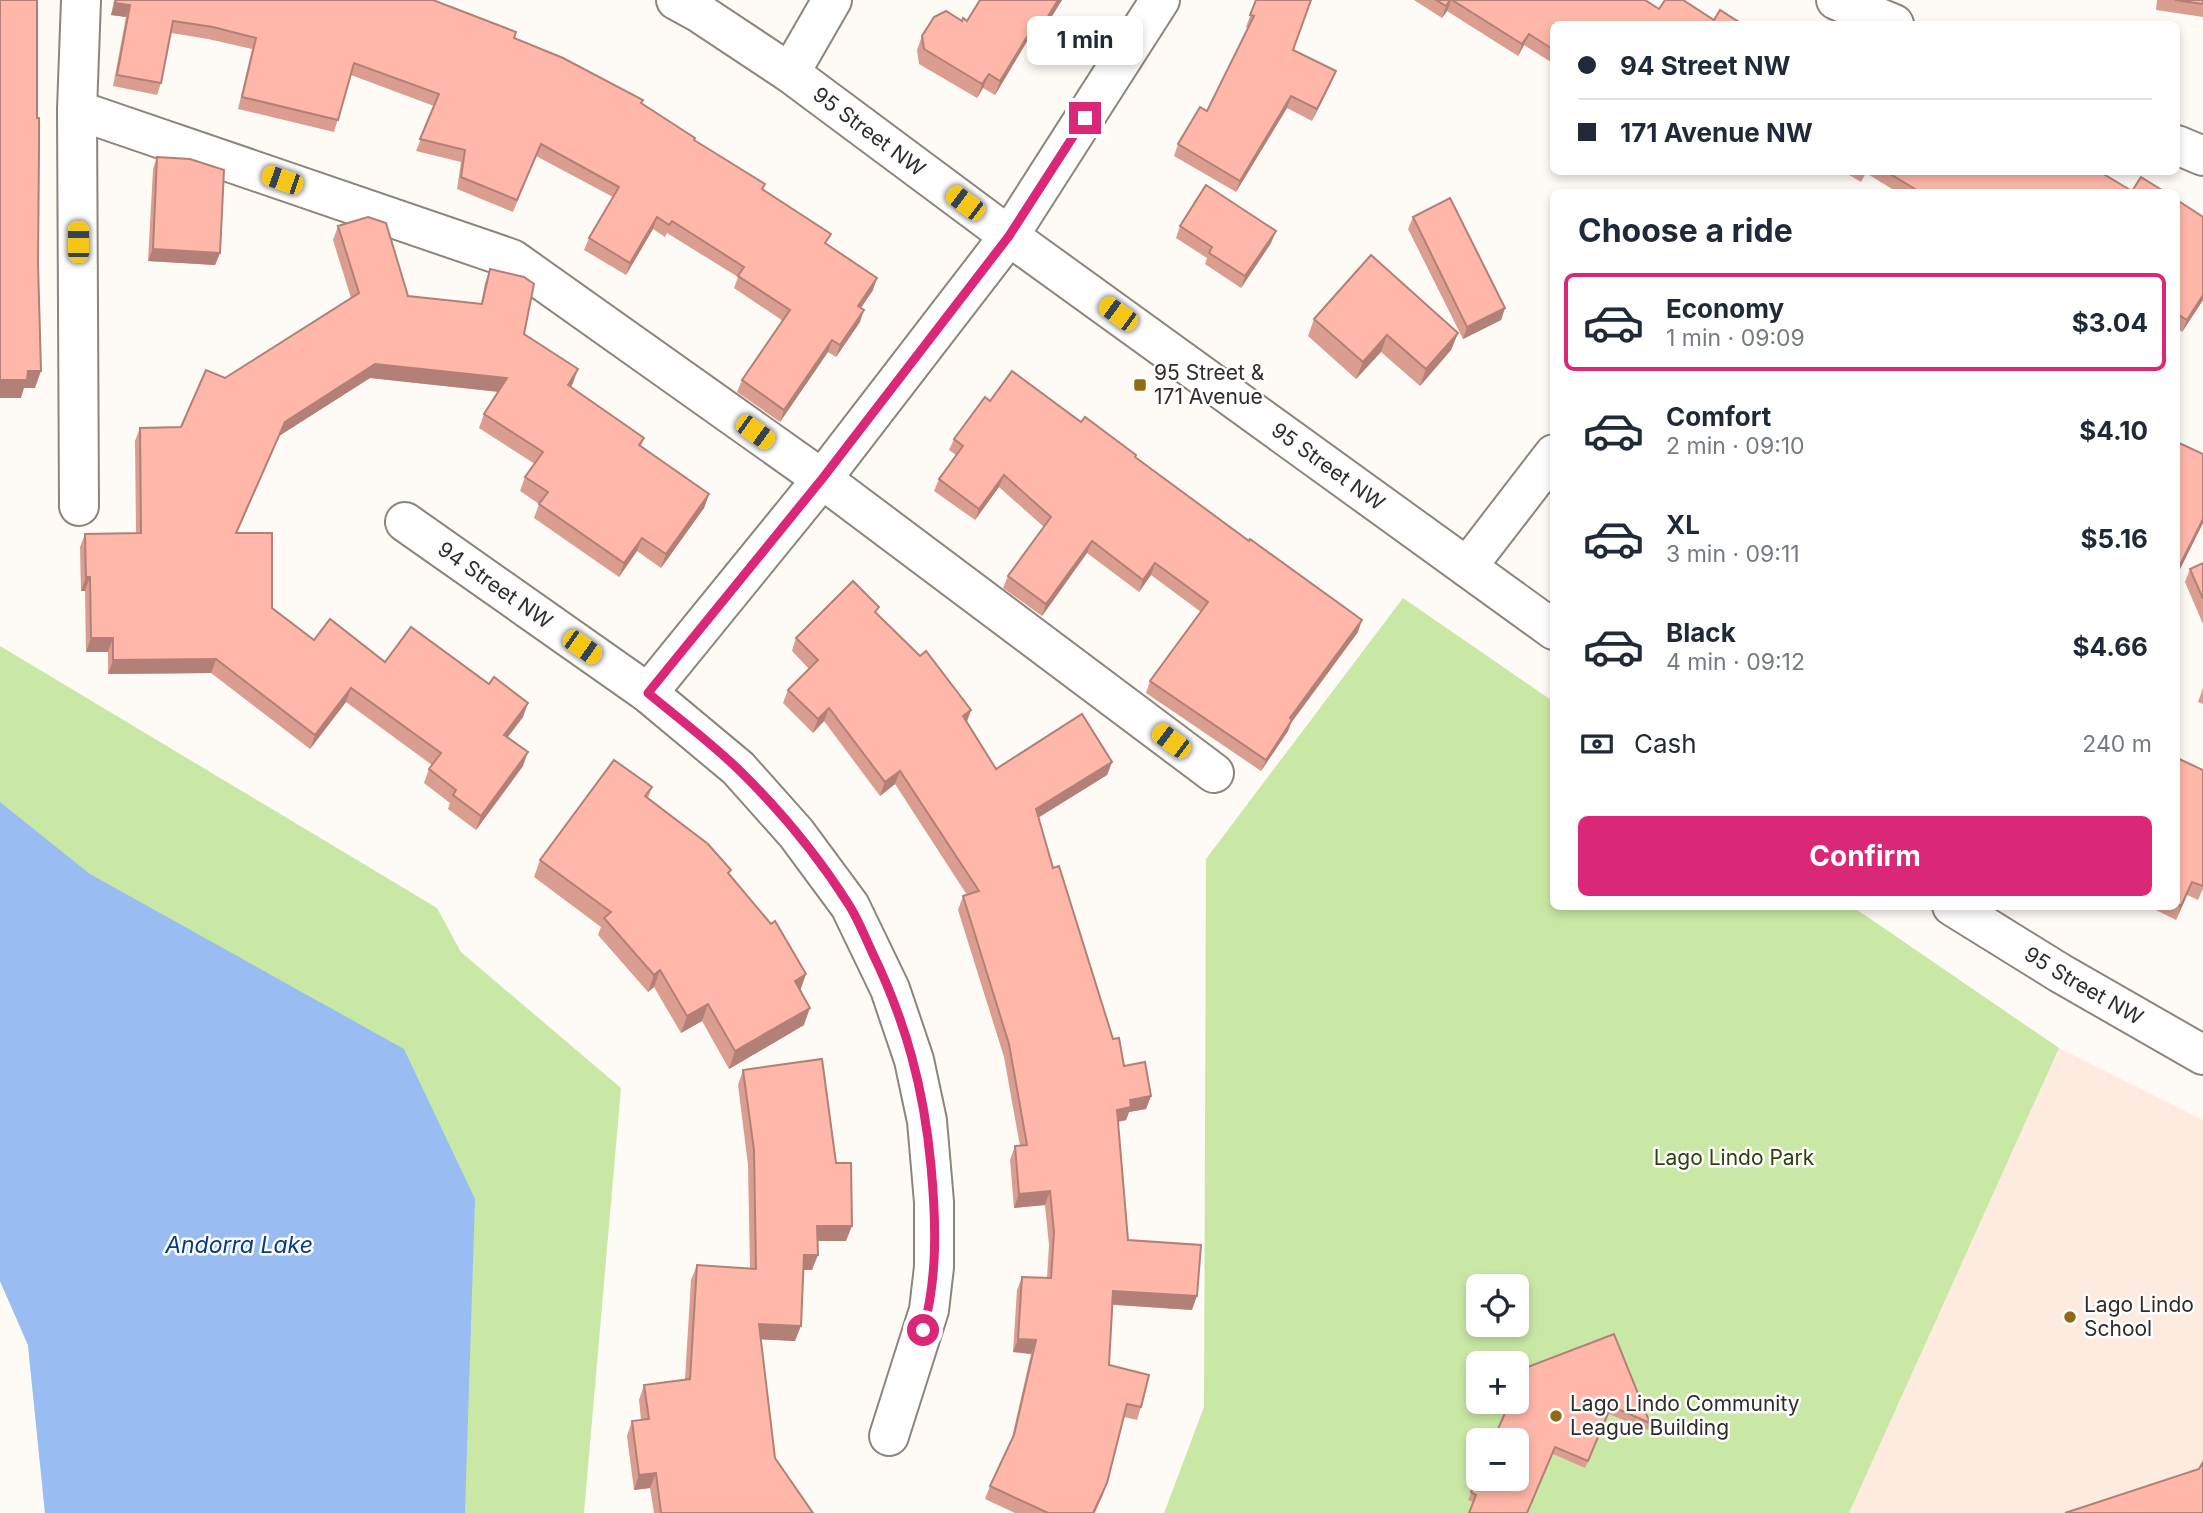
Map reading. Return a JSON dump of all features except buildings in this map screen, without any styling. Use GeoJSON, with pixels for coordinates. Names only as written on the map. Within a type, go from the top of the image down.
{"type":"FeatureCollection","features":[{"type":"Feature","properties":{"kind":"street"},"geometry":{"type":"LineString","coordinates":[[79,506],[77,110],[81,0]]}},
{"type":"Feature","properties":{"kind":"street","name":"95 Street NW"},"geometry":{"type":"LineString","coordinates":[[676,0],[790,73],[1009,236],[1550,628]]}},
{"type":"Feature","properties":{"kind":"street"},"geometry":{"type":"LineString","coordinates":[[790,73],[832,0]]}},
{"type":"Feature","properties":{"kind":"street"},"geometry":{"type":"LineString","coordinates":[[648,693],[822,479],[1009,236],[1160,0]]}},
{"type":"Feature","properties":{"kind":"street"},"geometry":{"type":"LineString","coordinates":[[1836,0],[1887,21]]}},
{"type":"Feature","properties":{"kind":"street"},"geometry":{"type":"LineString","coordinates":[[77,110],[512,259],[822,479],[1214,773]]}},
{"type":"Feature","properties":{"kind":"street"},"geometry":{"type":"LineString","coordinates":[[2180,146],[2203,156]]}},
{"type":"Feature","properties":{"kind":"street"},"geometry":{"type":"LineString","coordinates":[[1467,567],[1550,459]]}},
{"type":"Feature","properties":{"kind":"street","name":"94 Street NW"},"geometry":{"type":"LineString","coordinates":[[405,522],[648,693],[738,768],[796,833],[850,906],[890,989],[914,1060],[927,1121],[934,1202],[934,1267],[929,1310],[889,1436]]}},
{"type":"Feature","properties":{"kind":"street","name":"95 Street NW"},"geometry":{"type":"LineString","coordinates":[[1963,910],[2060,973],[2203,1055]]}},
{"type":"Feature","properties":{"kind":"shaded area","name":"Lago Lindo School"},"geometry":{"type":"Polygon","coordinates":[[[2059,1048],[2203,1120],[2203,1513],[1849,1513],[2059,1048]]]}},
{"type":"Feature","properties":{"kind":"green space","name":"Lago Lindo Park"},"geometry":{"type":"Polygon","coordinates":[[[1403,598],[1550,699],[1550,910],[1857,910],[2059,1048],[1849,1513],[1164,1513],[1204,1407],[1206,859],[1403,598]]]}},
{"type":"Feature","properties":{"kind":"green space","name":"Andorra Lake"},"geometry":{"type":"Polygon","coordinates":[[[0,646],[437,908],[461,952],[621,1088],[584,1513],[45,1513],[28,1345],[0,1281],[0,646]]]}},
{"type":"Feature","properties":{"kind":"water","name":"Andorra Lake"},"geometry":{"type":"Polygon","coordinates":[[[0,802],[90,874],[404,1049],[475,1199],[465,1513],[45,1513],[28,1345],[0,1281],[0,802]]]}},
{"type":"Feature","properties":{"kind":"place","name":"95 Street & 171 Avenue"},"geometry":{"type":"Point","coordinates":[1140,385]}},
{"type":"Feature","properties":{"kind":"place","name":"Lago Lindo School"},"geometry":{"type":"Point","coordinates":[2070,1317]}},
{"type":"Feature","properties":{"kind":"place","name":"Lago Lindo Community League Building"},"geometry":{"type":"Point","coordinates":[1556,1416]}},
{"type":"Feature","properties":{"kind":"route"},"geometry":{"type":"LineString","coordinates":[[923,1330],[929,1310],[934,1267],[934,1202],[927,1121],[914,1060],[890,989],[850,906],[796,833],[738,768],[648,693],[822,479],[1009,236],[1085,118]]}}]}
